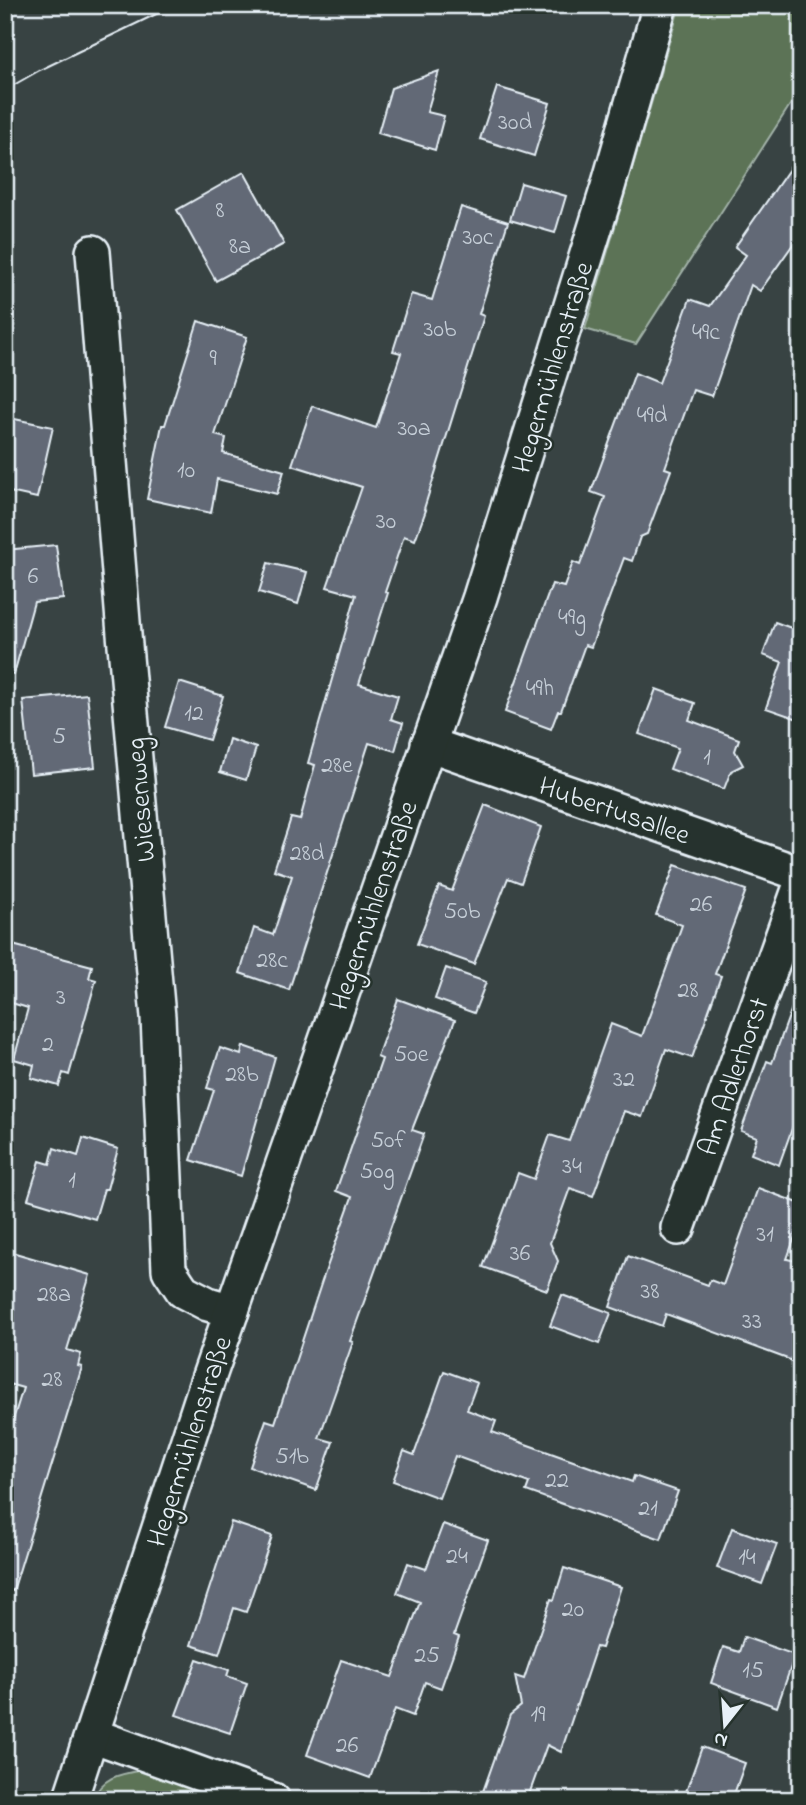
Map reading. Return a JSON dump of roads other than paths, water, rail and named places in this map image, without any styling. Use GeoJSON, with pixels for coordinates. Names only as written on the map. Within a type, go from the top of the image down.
{"type":"FeatureCollection","features":[{"type":"Feature","properties":{"kind":"street","name":"Hegermühlenstraße"},"geometry":{"type":"LineString","coordinates":[[70,1800],[232,1311],[480,597],[607,190],[660,5]]}},
{"type":"Feature","properties":{"kind":"street","name":"Wiesenweg"},"geometry":{"type":"LineString","coordinates":[[93,252],[158,1017],[169,1270],[183,1291],[208,1304],[232,1311]]}},
{"type":"Feature","properties":{"kind":"street","name":"Hubertusallee"},"geometry":{"type":"LineString","coordinates":[[428,744],[801,874]]}},
{"type":"Feature","properties":{"kind":"street","name":"Am Adlerhorst"},"geometry":{"type":"LineString","coordinates":[[678,1228],[801,884]]}},
{"type":"Feature","properties":{"kind":"street"},"geometry":{"type":"LineString","coordinates":[[92,1735],[272,1800]]}},
{"type":"Feature","properties":{"kind":"tram line"},"geometry":{"type":"LineString","coordinates":[[5,90],[40,70],[175,5]]}}]}
